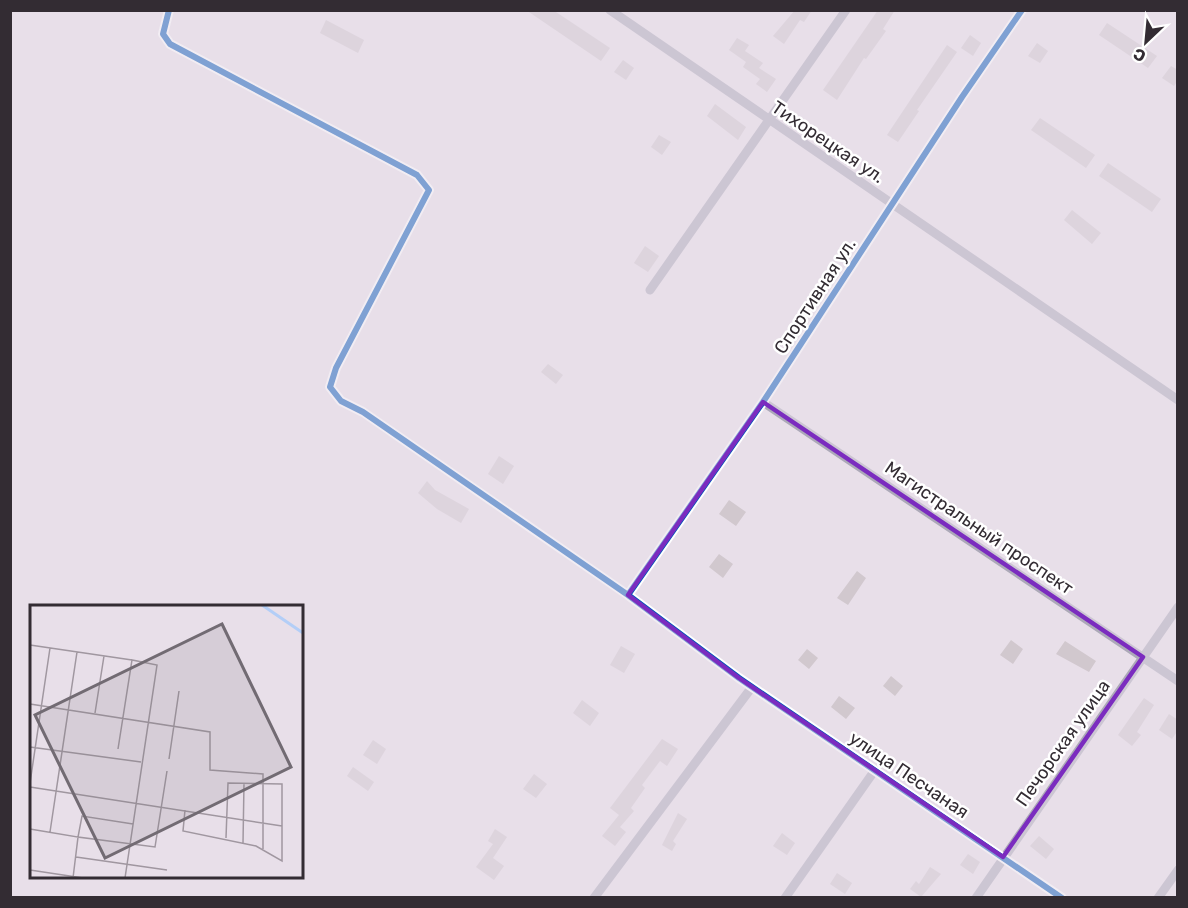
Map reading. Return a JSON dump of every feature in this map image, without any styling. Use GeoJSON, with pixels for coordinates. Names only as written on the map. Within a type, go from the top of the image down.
{"type":"FeatureCollection","features":[{"type":"Feature","properties":{"kind":"street","name":"улица Песчаная"},"geometry":{"type":"LineString","coordinates":[[169,10],[163,34],[170,44],[417,175],[429,190],[336,368],[330,387],[341,401],[363,412],[628,595],[739,678],[1062,897]]}},
{"type":"Feature","properties":{"kind":"street","name":"Тихорецкая ул."},"geometry":{"type":"LineString","coordinates":[[610,10],[1178,400]]}},
{"type":"Feature","properties":{"kind":"street"},"geometry":{"type":"LineString","coordinates":[[650,290],[846,10]]}},
{"type":"Feature","properties":{"kind":"street","name":"Спортивная ул."},"geometry":{"type":"LineString","coordinates":[[628,595],[763,402],[1022,10]]}},
{"type":"Feature","properties":{"kind":"street","name":"Магистральный проспект"},"geometry":{"type":"LineString","coordinates":[[763,402],[1178,681]]}},
{"type":"Feature","properties":{"kind":"street","name":"Печорская улица"},"geometry":{"type":"LineString","coordinates":[[976,897],[1178,607]]}},
{"type":"Feature","properties":{"kind":"street"},"geometry":{"type":"LineString","coordinates":[[594,897],[752,687]]}},
{"type":"Feature","properties":{"kind":"street"},"geometry":{"type":"LineString","coordinates":[[784,897],[875,770]]}},
{"type":"Feature","properties":{"kind":"street"},"geometry":{"type":"LineString","coordinates":[[1158,897],[1178,870]]}},
{"type":"Feature","properties":{"kind":"highlighted area"},"geometry":{"type":"Polygon","coordinates":[[[763,402],[1143,657],[1003,857],[739,678],[628,595],[763,402]]]}},
{"type":"Feature","properties":{"kind":"building"},"geometry":{"type":"Polygon","coordinates":[[[526,10],[553,10],[610,48],[601,61],[526,10]]]}},
{"type":"Feature","properties":{"kind":"building"},"geometry":{"type":"Polygon","coordinates":[[[795,10],[812,10],[804,22],[800,20],[784,44],[773,36],[795,10]]]}},
{"type":"Feature","properties":{"kind":"building"},"geometry":{"type":"Polygon","coordinates":[[[878,10],[895,10],[883,29],[886,31],[866,59],[864,58],[837,100],[823,90],[878,10]]]}},
{"type":"Feature","properties":{"kind":"building"},"geometry":{"type":"Polygon","coordinates":[[[326,20],[364,40],[358,53],[320,33],[326,20]]]}},
{"type":"Feature","properties":{"kind":"building"},"geometry":{"type":"Polygon","coordinates":[[[1107,23],[1157,56],[1148,68],[1099,35],[1107,23]]]}},
{"type":"Feature","properties":{"kind":"building"},"geometry":{"type":"Polygon","coordinates":[[[970,35],[981,43],[973,56],[961,48],[970,35]]]}},
{"type":"Feature","properties":{"kind":"building"},"geometry":{"type":"Polygon","coordinates":[[[737,38],[749,45],[745,51],[763,63],[759,68],[776,79],[767,92],[756,84],[760,79],[743,67],[746,62],[729,50],[737,38]]]}},
{"type":"Feature","properties":{"kind":"building"},"geometry":{"type":"Polygon","coordinates":[[[1037,43],[1048,51],[1040,63],[1028,56],[1037,43]]]}},
{"type":"Feature","properties":{"kind":"building"},"geometry":{"type":"Polygon","coordinates":[[[947,45],[957,52],[898,142],[887,135],[947,45]]]}},
{"type":"Feature","properties":{"kind":"building"},"geometry":{"type":"Polygon","coordinates":[[[623,60],[634,68],[626,80],[614,72],[623,60]]]}},
{"type":"Feature","properties":{"kind":"building"},"geometry":{"type":"Polygon","coordinates":[[[1171,66],[1178,70],[1178,80],[1174,86],[1162,78],[1171,66]]]}},
{"type":"Feature","properties":{"kind":"building"},"geometry":{"type":"Polygon","coordinates":[[[715,104],[746,127],[738,140],[707,116],[715,104]]]}},
{"type":"Feature","properties":{"kind":"building"},"geometry":{"type":"Polygon","coordinates":[[[1040,118],[1095,155],[1086,168],[1031,130],[1040,118]]]}},
{"type":"Feature","properties":{"kind":"building"},"geometry":{"type":"Polygon","coordinates":[[[659,135],[671,142],[662,155],[651,147],[659,135]]]}},
{"type":"Feature","properties":{"kind":"building"},"geometry":{"type":"Polygon","coordinates":[[[1108,163],[1161,199],[1152,212],[1099,176],[1108,163]]]}},
{"type":"Feature","properties":{"kind":"building"},"geometry":{"type":"Polygon","coordinates":[[[1072,210],[1101,233],[1092,244],[1064,220],[1072,210]]]}},
{"type":"Feature","properties":{"kind":"building"},"geometry":{"type":"Polygon","coordinates":[[[645,246],[659,256],[648,272],[634,263],[645,246]]]}},
{"type":"Feature","properties":{"kind":"building"},"geometry":{"type":"Polygon","coordinates":[[[548,364],[563,375],[556,384],[541,372],[548,364]]]}},
{"type":"Feature","properties":{"kind":"building"},"geometry":{"type":"Polygon","coordinates":[[[499,456],[514,466],[503,484],[488,474],[499,456]]]}},
{"type":"Feature","properties":{"kind":"building"},"geometry":{"type":"Polygon","coordinates":[[[427,481],[435,490],[469,509],[461,523],[437,509],[418,493],[427,481]]]}},
{"type":"Feature","properties":{"kind":"building"},"geometry":{"type":"Polygon","coordinates":[[[729,500],[746,512],[736,526],[719,514],[729,500]]]}},
{"type":"Feature","properties":{"kind":"building"},"geometry":{"type":"Polygon","coordinates":[[[719,554],[733,564],[723,578],[709,567],[719,554]]]}},
{"type":"Feature","properties":{"kind":"building"},"geometry":{"type":"Polygon","coordinates":[[[857,571],[866,578],[848,605],[837,598],[857,571]]]}},
{"type":"Feature","properties":{"kind":"building"},"geometry":{"type":"Polygon","coordinates":[[[1011,640],[1023,649],[1013,664],[1000,655],[1011,640]]]}},
{"type":"Feature","properties":{"kind":"building"},"geometry":{"type":"Polygon","coordinates":[[[1065,641],[1096,661],[1089,672],[1056,654],[1065,641]]]}},
{"type":"Feature","properties":{"kind":"building"},"geometry":{"type":"Polygon","coordinates":[[[621,646],[635,654],[624,673],[610,665],[621,646]]]}},
{"type":"Feature","properties":{"kind":"building"},"geometry":{"type":"Polygon","coordinates":[[[807,649],[818,658],[809,669],[798,660],[807,649]]]}},
{"type":"Feature","properties":{"kind":"building"},"geometry":{"type":"Polygon","coordinates":[[[891,676],[903,686],[895,696],[883,686],[891,676]]]}},
{"type":"Feature","properties":{"kind":"building"},"geometry":{"type":"Polygon","coordinates":[[[839,696],[855,708],[846,719],[831,707],[839,696]]]}},
{"type":"Feature","properties":{"kind":"building"},"geometry":{"type":"Polygon","coordinates":[[[1144,698],[1154,705],[1137,732],[1141,735],[1132,746],[1118,735],[1144,698]]]}},
{"type":"Feature","properties":{"kind":"building"},"geometry":{"type":"Polygon","coordinates":[[[582,700],[599,713],[590,726],[573,713],[582,700]]]}},
{"type":"Feature","properties":{"kind":"building"},"geometry":{"type":"Polygon","coordinates":[[[1169,714],[1178,720],[1178,730],[1172,739],[1159,730],[1169,714]]]}},
{"type":"Feature","properties":{"kind":"building"},"geometry":{"type":"Polygon","coordinates":[[[662,739],[678,749],[667,766],[660,761],[642,785],[645,788],[631,808],[634,811],[620,827],[626,832],[615,846],[602,836],[619,815],[610,808],[662,739]]]}},
{"type":"Feature","properties":{"kind":"building"},"geometry":{"type":"Polygon","coordinates":[[[373,740],[386,749],[377,764],[363,755],[373,740]]]}},
{"type":"Feature","properties":{"kind":"building"},"geometry":{"type":"Polygon","coordinates":[[[353,767],[374,782],[368,791],[347,776],[353,767]]]}},
{"type":"Feature","properties":{"kind":"building"},"geometry":{"type":"Polygon","coordinates":[[[534,774],[547,784],[536,798],[523,789],[534,774]]]}},
{"type":"Feature","properties":{"kind":"building"},"geometry":{"type":"Polygon","coordinates":[[[678,813],[687,819],[673,841],[676,844],[672,851],[662,845],[678,813]]]}},
{"type":"Feature","properties":{"kind":"building"},"geometry":{"type":"Polygon","coordinates":[[[495,829],[507,837],[493,858],[504,866],[494,880],[476,867],[493,844],[488,841],[495,829]]]}},
{"type":"Feature","properties":{"kind":"building"},"geometry":{"type":"Polygon","coordinates":[[[782,833],[795,843],[787,855],[773,846],[782,833]]]}},
{"type":"Feature","properties":{"kind":"building"},"geometry":{"type":"Polygon","coordinates":[[[1039,836],[1054,849],[1046,859],[1030,846],[1039,836]]]}},
{"type":"Feature","properties":{"kind":"building"},"geometry":{"type":"Polygon","coordinates":[[[968,854],[980,862],[973,874],[960,865],[968,854]]]}},
{"type":"Feature","properties":{"kind":"building"},"geometry":{"type":"Polygon","coordinates":[[[930,867],[941,874],[921,897],[910,889],[916,881],[919,884],[930,867]]]}},
{"type":"Feature","properties":{"kind":"building"},"geometry":{"type":"Polygon","coordinates":[[[837,873],[852,883],[845,894],[830,884],[837,873]]]}},
{"type":"Feature","properties":{"kind":"cycle path"},"geometry":{"type":"LineString","coordinates":[[169,10],[163,34],[170,44],[417,175],[429,190],[336,368],[330,387],[341,401],[363,412],[628,595],[739,678],[1062,898]]}},
{"type":"Feature","properties":{"kind":"cycle path"},"geometry":{"type":"LineString","coordinates":[[628,595],[763,402],[962,97],[1022,10]]}}]}
